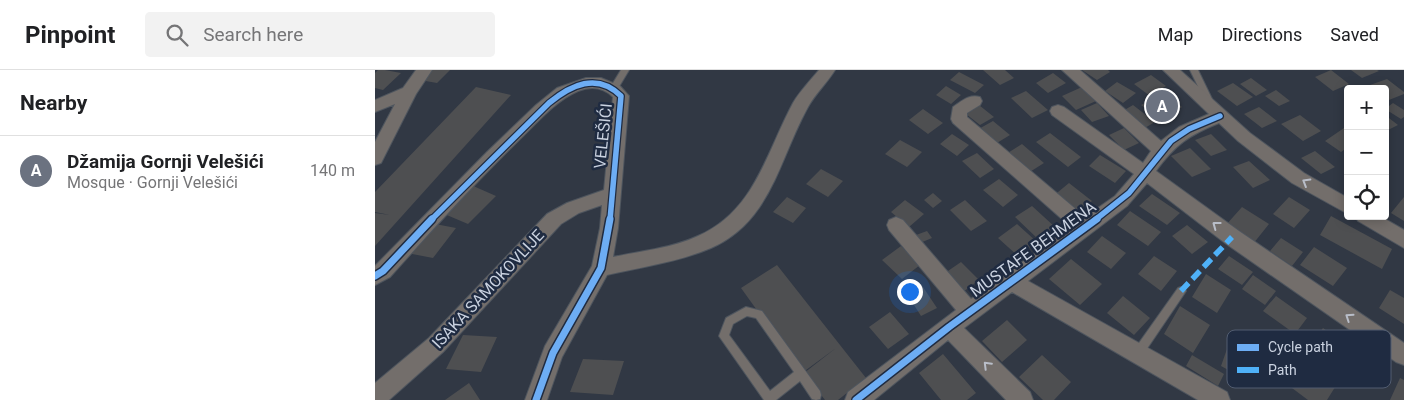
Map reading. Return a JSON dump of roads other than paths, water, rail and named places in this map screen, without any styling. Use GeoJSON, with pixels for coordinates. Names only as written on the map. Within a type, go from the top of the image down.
{"type":"FeatureCollection","features":[{"type":"Feature","properties":{"kind":"street"},"geometry":{"type":"LineString","coordinates":[[375,158],[382,139],[424,70]]}},
{"type":"Feature","properties":{"kind":"street"},"geometry":{"type":"LineString","coordinates":[[601,268],[682,250],[705,242],[724,231],[744,215],[757,198],[801,104],[827,70]]}},
{"type":"Feature","properties":{"kind":"street"},"geometry":{"type":"LineString","coordinates":[[1070,70],[1162,150]]}},
{"type":"Feature","properties":{"kind":"street"},"geometry":{"type":"LineString","coordinates":[[1171,70],[1216,113],[1298,178],[1344,205]]}},
{"type":"Feature","properties":{"kind":"street","name":"VELEŠIĆI"},"geometry":{"type":"LineString","coordinates":[[375,276],[383,271],[445,203],[486,162],[563,92],[584,84],[596,82],[614,88],[621,96],[609,228],[601,268],[553,354],[536,400]]}},
{"type":"Feature","properties":{"kind":"street"},"geometry":{"type":"LineString","coordinates":[[375,106],[409,92]]}},
{"type":"Feature","properties":{"kind":"street"},"geometry":{"type":"LineString","coordinates":[[974,101],[959,111],[959,119],[1085,228]]}},
{"type":"Feature","properties":{"kind":"street"},"geometry":{"type":"LineString","coordinates":[[1058,111],[1132,165],[1145,172],[1232,237],[1369,330]]}},
{"type":"Feature","properties":{"kind":"street","name":"MUSTAFE BEHMENA"},"geometry":{"type":"LineString","coordinates":[[856,400],[949,327],[1129,194],[1162,150],[1180,134],[1216,113]]}},
{"type":"Feature","properties":{"kind":"street","name":"ISAKA SAMOKOVLIJE"},"geometry":{"type":"LineString","coordinates":[[375,398],[436,345],[553,219],[573,208],[611,195]]}},
{"type":"Feature","properties":{"kind":"street"},"geometry":{"type":"LineString","coordinates":[[1371,220],[1404,240]]}},
{"type":"Feature","properties":{"kind":"street"},"geometry":{"type":"LineString","coordinates":[[896,225],[970,312]]}},
{"type":"Feature","properties":{"kind":"street","name":"MUSTAFE BEHMENA"},"geometry":{"type":"LineString","coordinates":[[1012,282],[1219,400]]}},
{"type":"Feature","properties":{"kind":"street"},"geometry":{"type":"LineString","coordinates":[[949,327],[1022,400]]}},
{"type":"Feature","properties":{"kind":"street"},"geometry":{"type":"LineString","coordinates":[[1391,345],[1404,354]]}},
{"type":"Feature","properties":{"kind":"lane"},"geometry":{"type":"LineString","coordinates":[[614,88],[625,70]]}},
{"type":"Feature","properties":{"kind":"lane"},"geometry":{"type":"LineString","coordinates":[[1194,70],[1216,113]]}},
{"type":"Feature","properties":{"kind":"lane"},"geometry":{"type":"LineString","coordinates":[[1137,354],[1181,290]]}},
{"type":"Feature","properties":{"kind":"lane"},"geometry":{"type":"LineString","coordinates":[[799,374],[769,399],[724,336],[729,321],[746,311],[759,314],[799,374],[816,395]]}},
{"type":"Feature","properties":{"kind":"place","name":"Džamija Gornji Velešići"},"geometry":{"type":"Point","coordinates":[1162,106]}}]}
